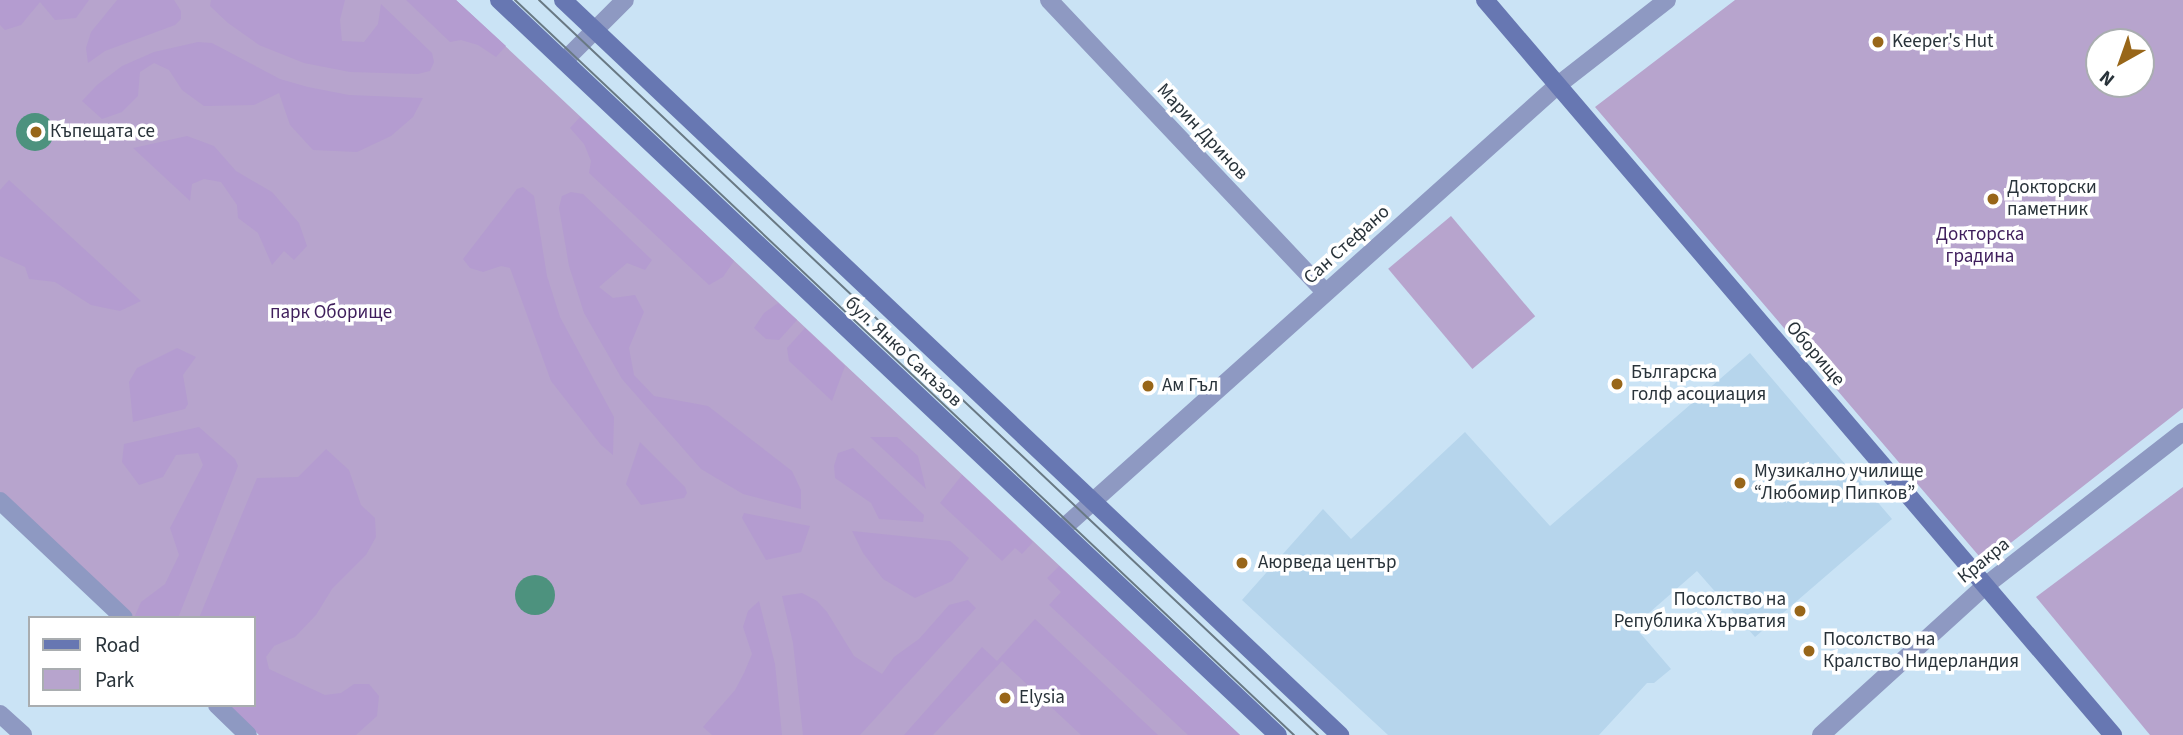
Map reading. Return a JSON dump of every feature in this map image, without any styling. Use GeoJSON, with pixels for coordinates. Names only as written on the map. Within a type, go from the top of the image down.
{"type":"FeatureCollection","features":[{"type":"Feature","properties":{"kind":"main road","name":"бул. Янко Сакъзов"},"geometry":{"type":"LineString","coordinates":[[499,0],[1278,735]]}},
{"type":"Feature","properties":{"kind":"main road","name":"бул. Янко Сакъзов"},"geometry":{"type":"LineString","coordinates":[[563,0],[1340,735]]}},
{"type":"Feature","properties":{"kind":"main road","name":"Оборище"},"geometry":{"type":"LineString","coordinates":[[1485,0],[2113,735]]}},
{"type":"Feature","properties":{"kind":"street"},"geometry":{"type":"LineString","coordinates":[[564,61],[625,0]]}},
{"type":"Feature","properties":{"kind":"street","name":"Марин Дринов"},"geometry":{"type":"LineString","coordinates":[[1049,0],[1325,292]]}},
{"type":"Feature","properties":{"kind":"street","name":"Сан Стефано"},"geometry":{"type":"LineString","coordinates":[[1061,530],[1558,85],[1667,0]]}},
{"type":"Feature","properties":{"kind":"street","name":"Кракра"},"geometry":{"type":"LineString","coordinates":[[1821,735],[1984,586],[2183,432]]}},
{"type":"Feature","properties":{"kind":"street"},"geometry":{"type":"LineString","coordinates":[[0,501],[122,616]]}},
{"type":"Feature","properties":{"kind":"street"},"geometry":{"type":"LineString","coordinates":[[219,707],[248,735]]}},
{"type":"Feature","properties":{"kind":"street"},"geometry":{"type":"LineString","coordinates":[[0,715],[23,735]]}},
{"type":"Feature","properties":{"kind":"shaded area"},"geometry":{"type":"Polygon","coordinates":[[[0,0],[89,0],[76,18],[55,20],[40,2],[21,25],[5,30],[0,25],[0,0]]]}},
{"type":"Feature","properties":{"kind":"shaded area"},"geometry":{"type":"Polygon","coordinates":[[[117,0],[174,0],[181,11],[181,19],[175,25],[105,51],[88,63],[86,48],[91,32],[117,0]]]}},
{"type":"Feature","properties":{"kind":"shaded area"},"geometry":{"type":"Polygon","coordinates":[[[211,0],[345,0],[340,20],[342,41],[364,42],[378,24],[381,4],[432,53],[434,62],[430,71],[418,74],[350,72],[304,63],[259,45],[228,23],[210,6],[211,0]]]}},
{"type":"Feature","properties":{"kind":"shaded area"},"geometry":{"type":"Polygon","coordinates":[[[406,0],[456,0],[506,46],[496,57],[478,45],[461,40],[450,42],[406,0]]]}},
{"type":"Feature","properties":{"kind":"shaded area"},"geometry":{"type":"Polygon","coordinates":[[[198,42],[212,43],[280,79],[308,87],[349,95],[423,98],[413,117],[391,136],[357,152],[313,150],[290,125],[279,93],[254,105],[204,106],[182,90],[169,70],[154,63],[140,72],[138,96],[122,112],[102,119],[82,101],[97,85],[122,66],[154,52],[198,42]]]}},
{"type":"Feature","properties":{"kind":"shaded area"},"geometry":{"type":"Polygon","coordinates":[[[35,113],[49,118],[54,132],[49,146],[35,151],[21,146],[16,132],[21,118],[35,113]]]}},
{"type":"Feature","properties":{"kind":"shaded area"},"geometry":{"type":"Polygon","coordinates":[[[580,117],[734,261],[723,277],[709,285],[589,173],[591,161],[584,144],[570,128],[580,117]]]}},
{"type":"Feature","properties":{"kind":"shaded area"},"geometry":{"type":"Polygon","coordinates":[[[187,136],[214,146],[236,171],[272,192],[299,223],[307,246],[294,260],[284,251],[272,265],[258,233],[238,218],[237,205],[221,182],[204,179],[192,184],[190,201],[133,148],[187,136]]]}},
{"type":"Feature","properties":{"kind":"shaded area"},"geometry":{"type":"Polygon","coordinates":[[[9,180],[141,301],[120,311],[91,305],[55,282],[29,279],[25,267],[0,256],[0,190],[9,180]]]}},
{"type":"Feature","properties":{"kind":"shaded area"},"geometry":{"type":"Polygon","coordinates":[[[523,187],[534,196],[547,276],[560,317],[614,417],[613,455],[601,445],[551,381],[510,268],[501,266],[483,272],[470,268],[463,259],[517,189],[523,187]]]}},
{"type":"Feature","properties":{"kind":"shaded area"},"geometry":{"type":"Polygon","coordinates":[[[571,192],[583,194],[652,260],[645,270],[627,263],[599,287],[613,298],[635,295],[644,312],[629,348],[634,375],[654,396],[708,406],[792,471],[801,490],[801,509],[743,494],[701,469],[622,379],[584,313],[569,266],[559,208],[562,196],[571,192]]]}},
{"type":"Feature","properties":{"kind":"shaded area"},"geometry":{"type":"Polygon","coordinates":[[[778,303],[797,320],[779,340],[766,339],[754,328],[764,313],[778,303]]]}},
{"type":"Feature","properties":{"kind":"shaded area"},"geometry":{"type":"Polygon","coordinates":[[[805,328],[845,366],[832,401],[789,361],[787,348],[805,328]]]}},
{"type":"Feature","properties":{"kind":"shaded area"},"geometry":{"type":"Polygon","coordinates":[[[177,348],[196,357],[183,375],[188,404],[185,409],[133,422],[129,382],[137,368],[177,348]]]}},
{"type":"Feature","properties":{"kind":"shaded area"},"geometry":{"type":"Polygon","coordinates":[[[1750,353],[1892,519],[1755,637],[1697,571],[1634,626],[1671,669],[1654,683],[1647,683],[1599,735],[1388,735],[1242,600],[1323,509],[1351,539],[1465,432],[1550,526],[1750,353]]]}},
{"type":"Feature","properties":{"kind":"shaded area"},"geometry":{"type":"Polygon","coordinates":[[[199,427],[235,459],[238,466],[179,616],[135,616],[141,602],[165,584],[179,555],[170,528],[203,465],[198,453],[176,455],[163,477],[139,485],[122,462],[124,444],[199,427]]]}},
{"type":"Feature","properties":{"kind":"shaded area"},"geometry":{"type":"Polygon","coordinates":[[[870,437],[897,437],[918,456],[926,489],[870,437]]]}},
{"type":"Feature","properties":{"kind":"shaded area"},"geometry":{"type":"Polygon","coordinates":[[[640,442],[685,487],[687,493],[684,498],[641,505],[626,484],[640,442]]]}},
{"type":"Feature","properties":{"kind":"shaded area"},"geometry":{"type":"Polygon","coordinates":[[[853,448],[924,515],[923,522],[879,519],[871,503],[835,478],[834,466],[838,453],[853,448]]]}},
{"type":"Feature","properties":{"kind":"shaded area"},"geometry":{"type":"Polygon","coordinates":[[[326,449],[349,470],[361,505],[375,518],[376,537],[366,555],[332,589],[316,615],[295,637],[274,646],[266,657],[269,669],[325,695],[341,693],[354,684],[369,684],[379,696],[377,716],[356,735],[259,735],[229,707],[256,707],[256,616],[200,616],[257,478],[298,477],[326,449]]]}},
{"type":"Feature","properties":{"kind":"shaded area"},"geometry":{"type":"Polygon","coordinates":[[[962,475],[1033,542],[1022,554],[1015,548],[1002,561],[940,503],[962,475]]]}},
{"type":"Feature","properties":{"kind":"shaded area"},"geometry":{"type":"Polygon","coordinates":[[[744,513],[810,526],[801,552],[766,560],[742,518],[744,513]]]}},
{"type":"Feature","properties":{"kind":"shaded area"},"geometry":{"type":"Polygon","coordinates":[[[852,531],[950,541],[969,558],[952,581],[915,598],[883,579],[863,553],[852,531]]]}},
{"type":"Feature","properties":{"kind":"shaded area"},"geometry":{"type":"Polygon","coordinates":[[[1059,566],[1240,735],[1188,735],[1049,605],[1061,592],[1047,578],[1059,566]]]}},
{"type":"Feature","properties":{"kind":"shaded area"},"geometry":{"type":"Polygon","coordinates":[[[535,575],[549,581],[555,595],[549,609],[535,615],[521,609],[515,595],[521,581],[535,575]]]}},
{"type":"Feature","properties":{"kind":"shaded area"},"geometry":{"type":"Polygon","coordinates":[[[802,593],[817,601],[827,612],[854,656],[882,674],[894,657],[919,639],[949,605],[968,600],[976,608],[860,735],[803,735],[793,643],[782,596],[802,593]]]}},
{"type":"Feature","properties":{"kind":"shaded area"},"geometry":{"type":"Polygon","coordinates":[[[759,601],[775,664],[782,735],[712,735],[703,727],[735,690],[744,673],[752,654],[743,627],[748,611],[759,601]]]}},
{"type":"Feature","properties":{"kind":"shaded area"},"geometry":{"type":"Polygon","coordinates":[[[1035,619],[1158,735],[1081,735],[1002,661],[933,735],[904,735],[982,647],[997,661],[1035,619]]]}},
{"type":"Feature","properties":{"kind":"green space","name":"парк Оборище"},"geometry":{"type":"Polygon","coordinates":[[[0,0],[456,0],[1240,735],[259,735],[254,707],[256,616],[132,616],[0,492],[0,0]]]}},
{"type":"Feature","properties":{"kind":"green space","name":"Докторска градина"},"geometry":{"type":"Polygon","coordinates":[[[1735,0],[2183,0],[2183,408],[1985,563],[1595,107],[1735,0]]]}},
{"type":"Feature","properties":{"kind":"green space"},"geometry":{"type":"Polygon","coordinates":[[[1451,216],[1535,316],[1472,369],[1388,269],[1451,216]]]}},
{"type":"Feature","properties":{"kind":"green space"},"geometry":{"type":"Polygon","coordinates":[[[2183,487],[2183,735],[2150,735],[2036,597],[2183,487]]]}},
{"type":"Feature","properties":{"kind":"tram line"},"geometry":{"type":"LineString","coordinates":[[515,0],[1294,735]]}},
{"type":"Feature","properties":{"kind":"tram line"},"geometry":{"type":"LineString","coordinates":[[539,0],[1318,735]]}},
{"type":"Feature","properties":{"kind":"place","name":"Keeper's Hut"},"geometry":{"type":"Point","coordinates":[1878,42]}},
{"type":"Feature","properties":{"kind":"place","name":"Къпещата се"},"geometry":{"type":"Point","coordinates":[36,132]}},
{"type":"Feature","properties":{"kind":"place","name":"Докторски паметник"},"geometry":{"type":"Point","coordinates":[1993,199]}},
{"type":"Feature","properties":{"kind":"place","name":"Българска голф асоциация"},"geometry":{"type":"Point","coordinates":[1617,384]}},
{"type":"Feature","properties":{"kind":"place","name":"Ам Гъл"},"geometry":{"type":"Point","coordinates":[1148,386]}},
{"type":"Feature","properties":{"kind":"place","name":"Музикално училище “Любомир Пипков”"},"geometry":{"type":"Point","coordinates":[1740,483]}},
{"type":"Feature","properties":{"kind":"place","name":"Аюрведа център"},"geometry":{"type":"Point","coordinates":[1242,563]}},
{"type":"Feature","properties":{"kind":"place","name":"Посолство на Република Хърватия"},"geometry":{"type":"Point","coordinates":[1800,611]}},
{"type":"Feature","properties":{"kind":"place","name":"Посолство на Кралство Нидерландия"},"geometry":{"type":"Point","coordinates":[1809,651]}},
{"type":"Feature","properties":{"kind":"place","name":"Elysia"},"geometry":{"type":"Point","coordinates":[1005,698]}}]}
